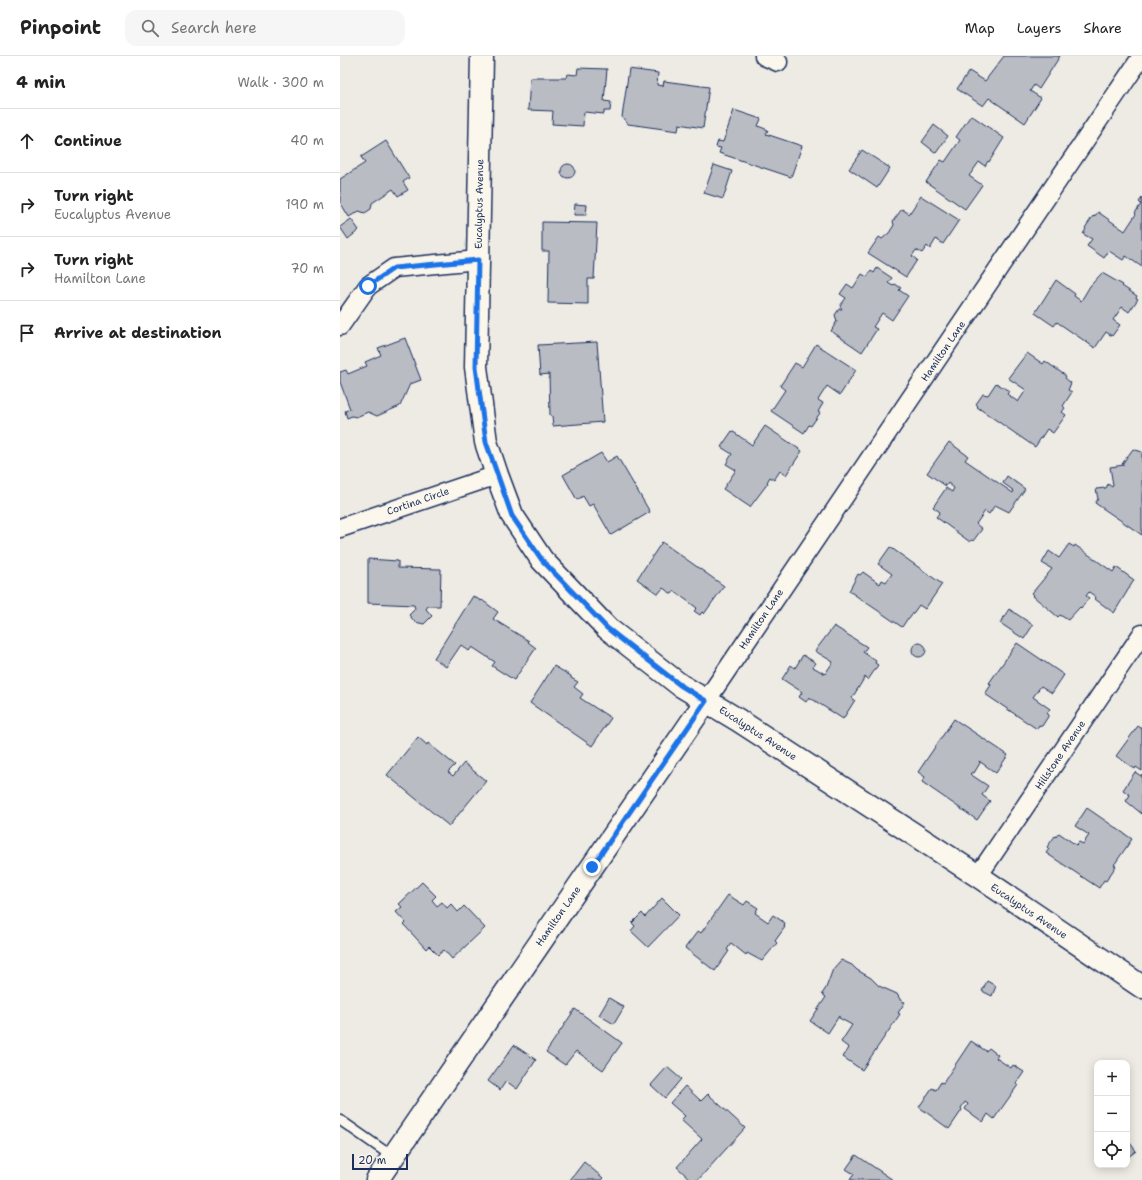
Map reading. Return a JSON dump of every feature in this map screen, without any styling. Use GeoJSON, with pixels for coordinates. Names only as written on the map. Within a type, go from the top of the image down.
{"type":"FeatureCollection","features":[{"type":"Feature","properties":{"kind":"street","name":"Eucalyptus Avenue"},"geometry":{"type":"LineString","coordinates":[[482,56],[476,367],[486,442],[497,475],[512,516],[542,560],[607,628],[680,685],[978,876],[1142,987]]}},
{"type":"Feature","properties":{"kind":"street","name":"Hamilton Lane"},"geometry":{"type":"LineString","coordinates":[[385,1173],[1142,56]]}},
{"type":"Feature","properties":{"kind":"street"},"geometry":{"type":"LineString","coordinates":[[340,326],[368,286],[394,268],[478,260]]}},
{"type":"Feature","properties":{"kind":"street","name":"Cortina Circle"},"geometry":{"type":"LineString","coordinates":[[340,528],[497,475]]}},
{"type":"Feature","properties":{"kind":"street","name":"Hillstone Avenue"},"geometry":{"type":"LineString","coordinates":[[978,876],[1142,634]]}},
{"type":"Feature","properties":{"kind":"lane"},"geometry":{"type":"LineString","coordinates":[[340,1120],[385,1173]]}},
{"type":"Feature","properties":{"kind":"building"},"geometry":{"type":"Polygon","coordinates":[[[1004,56],[1060,56],[1039,89],[1034,85],[1030,91],[1041,98],[1025,123],[989,98],[983,106],[957,89],[969,71],[985,81],[1004,56]]]}},
{"type":"Feature","properties":{"kind":"building"},"geometry":{"type":"Polygon","coordinates":[[[578,68],[607,69],[604,101],[611,102],[610,111],[604,111],[604,114],[584,112],[583,126],[552,124],[553,111],[528,110],[530,78],[566,78],[567,74],[577,75],[578,68]]]}},
{"type":"Feature","properties":{"kind":"building"},"geometry":{"type":"Polygon","coordinates":[[[629,69],[658,73],[657,85],[663,86],[664,81],[709,87],[703,128],[679,124],[678,131],[628,124],[622,117],[629,69]]]}},
{"type":"Feature","properties":{"kind":"building"},"geometry":{"type":"Polygon","coordinates":[[[734,110],[761,119],[758,126],[768,130],[766,134],[802,146],[791,177],[719,153],[721,148],[716,147],[718,141],[723,142],[734,110]]]}},
{"type":"Feature","properties":{"kind":"building"},"geometry":{"type":"Polygon","coordinates":[[[971,115],[1004,138],[989,162],[988,161],[985,166],[979,162],[969,176],[982,185],[965,209],[926,182],[941,160],[945,162],[960,140],[956,137],[971,115]]]}},
{"type":"Feature","properties":{"kind":"building"},"geometry":{"type":"Polygon","coordinates":[[[934,125],[948,136],[936,153],[922,142],[934,125]]]}},
{"type":"Feature","properties":{"kind":"building"},"geometry":{"type":"Polygon","coordinates":[[[386,141],[409,178],[403,182],[408,190],[398,196],[393,189],[372,203],[371,209],[365,213],[359,211],[349,217],[340,202],[340,179],[365,163],[361,157],[386,141]]]}},
{"type":"Feature","properties":{"kind":"building"},"geometry":{"type":"Polygon","coordinates":[[[862,150],[890,168],[877,188],[849,169],[862,150]]]}},
{"type":"Feature","properties":{"kind":"building"},"geometry":{"type":"Polygon","coordinates":[[[568,164],[573,166],[575,171],[573,176],[568,178],[563,176],[561,171],[563,166],[568,164]]]}},
{"type":"Feature","properties":{"kind":"building"},"geometry":{"type":"Polygon","coordinates":[[[714,165],[732,171],[723,199],[704,193],[714,165]]]}},
{"type":"Feature","properties":{"kind":"building"},"geometry":{"type":"Polygon","coordinates":[[[921,196],[959,220],[943,244],[936,239],[930,249],[927,246],[922,253],[916,250],[912,256],[917,260],[906,277],[868,253],[879,237],[882,239],[889,233],[894,225],[893,221],[902,209],[909,214],[921,196]]]}},
{"type":"Feature","properties":{"kind":"building"},"geometry":{"type":"Polygon","coordinates":[[[1142,198],[1142,267],[1126,256],[1123,260],[1109,251],[1104,258],[1087,246],[1092,239],[1083,234],[1093,216],[1094,217],[1098,212],[1125,231],[1136,214],[1135,213],[1141,204],[1139,202],[1142,198]]]}},
{"type":"Feature","properties":{"kind":"building"},"geometry":{"type":"Polygon","coordinates":[[[575,204],[587,205],[586,215],[574,215],[575,204]]]}},
{"type":"Feature","properties":{"kind":"building"},"geometry":{"type":"Polygon","coordinates":[[[351,219],[359,230],[348,239],[340,227],[351,219]]]}},
{"type":"Feature","properties":{"kind":"building"},"geometry":{"type":"Polygon","coordinates":[[[542,222],[597,223],[594,279],[588,279],[588,304],[548,303],[549,251],[542,251],[542,222]]]}},
{"type":"Feature","properties":{"kind":"building"},"geometry":{"type":"Polygon","coordinates":[[[877,268],[892,278],[888,283],[893,286],[895,284],[901,288],[899,290],[908,296],[892,320],[882,313],[873,327],[877,329],[862,352],[831,331],[837,321],[835,315],[839,309],[842,309],[840,306],[846,298],[840,294],[847,284],[853,288],[862,274],[867,277],[871,271],[874,273],[877,268]]]}},
{"type":"Feature","properties":{"kind":"building"},"geometry":{"type":"Polygon","coordinates":[[[1102,273],[1123,285],[1122,286],[1137,296],[1136,298],[1138,299],[1129,312],[1122,307],[1113,320],[1120,325],[1112,336],[1106,332],[1095,348],[1057,322],[1054,326],[1035,313],[1056,280],[1075,294],[1074,296],[1081,301],[1090,286],[1102,273]]]}},
{"type":"Feature","properties":{"kind":"building"},"geometry":{"type":"Polygon","coordinates":[[[405,338],[421,380],[410,384],[400,406],[377,416],[368,412],[356,417],[352,416],[347,418],[345,411],[350,409],[340,382],[340,372],[346,370],[348,374],[367,366],[365,362],[381,355],[378,348],[405,338]]]}},
{"type":"Feature","properties":{"kind":"building"},"geometry":{"type":"Polygon","coordinates":[[[597,342],[603,422],[553,426],[552,416],[550,415],[549,374],[540,375],[538,345],[597,342]]]}},
{"type":"Feature","properties":{"kind":"building"},"geometry":{"type":"Polygon","coordinates":[[[816,344],[856,370],[840,395],[827,386],[818,400],[823,403],[818,412],[820,413],[804,433],[771,411],[785,390],[780,386],[795,363],[802,367],[816,344]]]}},
{"type":"Feature","properties":{"kind":"building"},"geometry":{"type":"Polygon","coordinates":[[[1027,353],[1043,364],[1045,361],[1066,376],[1065,378],[1071,383],[1068,390],[1072,392],[1063,406],[1065,408],[1062,412],[1066,415],[1053,433],[1047,429],[1035,447],[977,407],[978,406],[976,404],[983,394],[988,395],[996,383],[1009,391],[1007,394],[1018,402],[1026,390],[1008,378],[1027,353]]]}},
{"type":"Feature","properties":{"kind":"building"},"geometry":{"type":"Polygon","coordinates":[[[765,426],[802,451],[786,475],[780,471],[774,480],[770,477],[767,482],[768,483],[750,507],[723,489],[736,470],[726,464],[732,454],[721,447],[732,431],[752,445],[765,426]]]}},
{"type":"Feature","properties":{"kind":"building"},"geometry":{"type":"Polygon","coordinates":[[[949,442],[968,456],[965,460],[1013,493],[1014,491],[1003,483],[1007,476],[1025,489],[1009,512],[995,505],[989,514],[985,511],[976,524],[982,529],[973,541],[971,540],[970,542],[936,517],[940,512],[933,507],[946,488],[952,492],[954,488],[948,483],[946,486],[927,473],[949,442]]]}},
{"type":"Feature","properties":{"kind":"building"},"geometry":{"type":"Polygon","coordinates":[[[1133,449],[1142,452],[1142,535],[1095,503],[1098,499],[1096,489],[1106,488],[1108,484],[1112,487],[1113,485],[1110,467],[1124,465],[1122,464],[1133,449]]]}},
{"type":"Feature","properties":{"kind":"building"},"geometry":{"type":"Polygon","coordinates":[[[601,453],[607,462],[617,456],[650,512],[611,535],[593,504],[589,506],[583,496],[577,500],[563,475],[601,453]]]}},
{"type":"Feature","properties":{"kind":"building"},"geometry":{"type":"Polygon","coordinates":[[[662,542],[724,586],[704,614],[702,612],[700,615],[694,611],[697,608],[674,591],[672,594],[663,588],[658,594],[637,579],[662,542]]]}},
{"type":"Feature","properties":{"kind":"building"},"geometry":{"type":"Polygon","coordinates":[[[1069,544],[1074,547],[1075,545],[1113,572],[1116,567],[1134,580],[1114,613],[1095,599],[1096,597],[1089,592],[1086,596],[1089,598],[1068,620],[1060,615],[1058,617],[1033,596],[1034,595],[1032,593],[1052,569],[1042,563],[1049,551],[1059,558],[1069,544]]]}},
{"type":"Feature","properties":{"kind":"building"},"geometry":{"type":"Polygon","coordinates":[[[890,547],[942,584],[925,609],[919,605],[902,627],[849,591],[858,574],[860,575],[863,572],[880,584],[882,580],[886,582],[892,574],[878,564],[890,547]]]}},
{"type":"Feature","properties":{"kind":"building"},"geometry":{"type":"Polygon","coordinates":[[[368,559],[398,561],[398,568],[441,569],[440,606],[428,606],[426,609],[432,616],[424,624],[415,622],[409,615],[415,609],[414,605],[368,603],[368,559]]]}},
{"type":"Feature","properties":{"kind":"building"},"geometry":{"type":"Polygon","coordinates":[[[473,596],[481,601],[482,600],[498,612],[493,619],[529,641],[528,642],[536,648],[514,680],[492,666],[495,662],[472,647],[469,651],[461,645],[446,667],[434,658],[473,596]]]}},
{"type":"Feature","properties":{"kind":"building"},"geometry":{"type":"Polygon","coordinates":[[[1009,609],[1033,625],[1024,639],[1000,623],[1009,609]]]}},
{"type":"Feature","properties":{"kind":"building"},"geometry":{"type":"Polygon","coordinates":[[[834,626],[867,647],[863,652],[876,661],[875,663],[878,665],[868,680],[865,677],[852,698],[855,700],[843,719],[809,697],[806,702],[799,697],[802,692],[782,679],[791,665],[795,668],[803,655],[816,663],[813,667],[825,674],[833,662],[815,651],[834,626]]]}},
{"type":"Feature","properties":{"kind":"building"},"geometry":{"type":"Polygon","coordinates":[[[919,643],[924,645],[926,650],[924,655],[919,657],[914,655],[912,650],[914,645],[919,643]]]}},
{"type":"Feature","properties":{"kind":"building"},"geometry":{"type":"Polygon","coordinates":[[[1017,643],[1064,675],[1052,693],[1041,686],[1033,697],[1050,709],[1047,713],[1049,715],[1042,726],[1039,725],[1037,729],[985,694],[991,685],[989,683],[1017,643]]]}},
{"type":"Feature","properties":{"kind":"building"},"geometry":{"type":"Polygon","coordinates":[[[554,666],[578,682],[574,687],[583,694],[580,698],[611,718],[592,746],[530,703],[554,666]]]}},
{"type":"Feature","properties":{"kind":"building"},"geometry":{"type":"Polygon","coordinates":[[[954,719],[1008,755],[996,773],[979,761],[980,763],[974,773],[972,772],[970,774],[988,786],[982,795],[990,801],[977,820],[922,782],[925,777],[918,772],[954,719]]]}},
{"type":"Feature","properties":{"kind":"building"},"geometry":{"type":"Polygon","coordinates":[[[1138,726],[1142,729],[1142,771],[1136,767],[1135,769],[1116,756],[1138,726]]]}},
{"type":"Feature","properties":{"kind":"building"},"geometry":{"type":"Polygon","coordinates":[[[418,737],[427,745],[428,743],[455,765],[448,772],[453,776],[464,763],[486,781],[449,826],[387,775],[418,737]]]}},
{"type":"Feature","properties":{"kind":"building"},"geometry":{"type":"Polygon","coordinates":[[[1135,772],[1141,776],[1142,774],[1142,814],[1126,801],[1130,795],[1123,790],[1135,772]]]}},
{"type":"Feature","properties":{"kind":"building"},"geometry":{"type":"Polygon","coordinates":[[[1087,808],[1132,839],[1114,865],[1116,866],[1106,881],[1104,880],[1099,888],[1046,853],[1049,849],[1047,847],[1059,833],[1076,845],[1079,842],[1083,844],[1089,835],[1075,826],[1087,808]]]}},
{"type":"Feature","properties":{"kind":"building"},"geometry":{"type":"Polygon","coordinates":[[[422,882],[436,896],[432,900],[437,906],[442,902],[447,908],[451,904],[458,912],[464,906],[485,928],[452,959],[444,950],[438,955],[429,946],[426,949],[404,925],[406,923],[396,912],[402,907],[399,904],[422,882]]]}},
{"type":"Feature","properties":{"kind":"building"},"geometry":{"type":"Polygon","coordinates":[[[728,895],[744,905],[747,901],[758,908],[755,913],[768,922],[773,915],[785,923],[785,927],[775,941],[777,943],[762,961],[747,953],[746,955],[731,943],[727,950],[729,951],[715,971],[685,948],[698,931],[701,933],[728,895]]]}},
{"type":"Feature","properties":{"kind":"building"},"geometry":{"type":"Polygon","coordinates":[[[662,898],[679,915],[648,947],[631,931],[635,926],[632,923],[642,913],[645,917],[662,898]]]}},
{"type":"Feature","properties":{"kind":"building"},"geometry":{"type":"Polygon","coordinates":[[[841,960],[852,965],[857,970],[871,978],[879,986],[897,994],[901,1001],[905,1002],[898,1013],[900,1014],[862,1070],[843,1057],[849,1048],[841,1042],[852,1025],[839,1018],[839,1016],[828,1033],[810,1021],[826,997],[822,994],[826,988],[833,969],[841,960]]]}},
{"type":"Feature","properties":{"kind":"building"},"geometry":{"type":"Polygon","coordinates":[[[987,981],[996,986],[992,996],[982,991],[987,981]]]}},
{"type":"Feature","properties":{"kind":"building"},"geometry":{"type":"Polygon","coordinates":[[[609,998],[624,1007],[614,1024],[599,1015],[609,998]]]}},
{"type":"Feature","properties":{"kind":"building"},"geometry":{"type":"Polygon","coordinates":[[[575,1009],[622,1043],[603,1070],[576,1051],[565,1065],[546,1052],[575,1009]]]}},
{"type":"Feature","properties":{"kind":"building"},"geometry":{"type":"Polygon","coordinates":[[[971,1041],[986,1051],[989,1048],[998,1055],[996,1058],[1011,1068],[1013,1065],[1024,1072],[1016,1084],[1018,1085],[994,1119],[988,1114],[983,1122],[965,1109],[968,1104],[965,1102],[961,1108],[962,1110],[949,1129],[919,1107],[932,1088],[936,1090],[941,1082],[943,1083],[971,1041]]]}},
{"type":"Feature","properties":{"kind":"building"},"geometry":{"type":"Polygon","coordinates":[[[514,1045],[536,1060],[517,1089],[506,1081],[500,1090],[488,1081],[514,1045]]]}},
{"type":"Feature","properties":{"kind":"building"},"geometry":{"type":"Polygon","coordinates":[[[667,1067],[681,1079],[665,1098],[651,1085],[667,1067]]]}},
{"type":"Feature","properties":{"kind":"building"},"geometry":{"type":"Polygon","coordinates":[[[685,1086],[701,1101],[708,1094],[745,1128],[698,1180],[691,1180],[677,1167],[702,1139],[681,1120],[685,1116],[670,1103],[685,1086]]]}},
{"type":"Feature","properties":{"kind":"building"},"geometry":{"type":"Polygon","coordinates":[[[1130,1143],[1136,1151],[1130,1156],[1130,1143]]]}},
{"type":"Feature","properties":{"kind":"building"},"geometry":{"type":"Polygon","coordinates":[[[856,1155],[893,1180],[850,1180],[854,1174],[846,1169],[856,1155]]]}},
{"type":"Feature","properties":{"kind":"building"},"geometry":{"type":"Polygon","coordinates":[[[584,1162],[603,1178],[601,1180],[570,1180],[584,1162]]]}},
{"type":"Feature","properties":{"kind":"route"},"geometry":{"type":"LineString","coordinates":[[368,286],[394,268],[478,260],[476,367],[486,442],[512,516],[542,560],[607,628],[680,685],[706,701],[592,867]]}}]}
